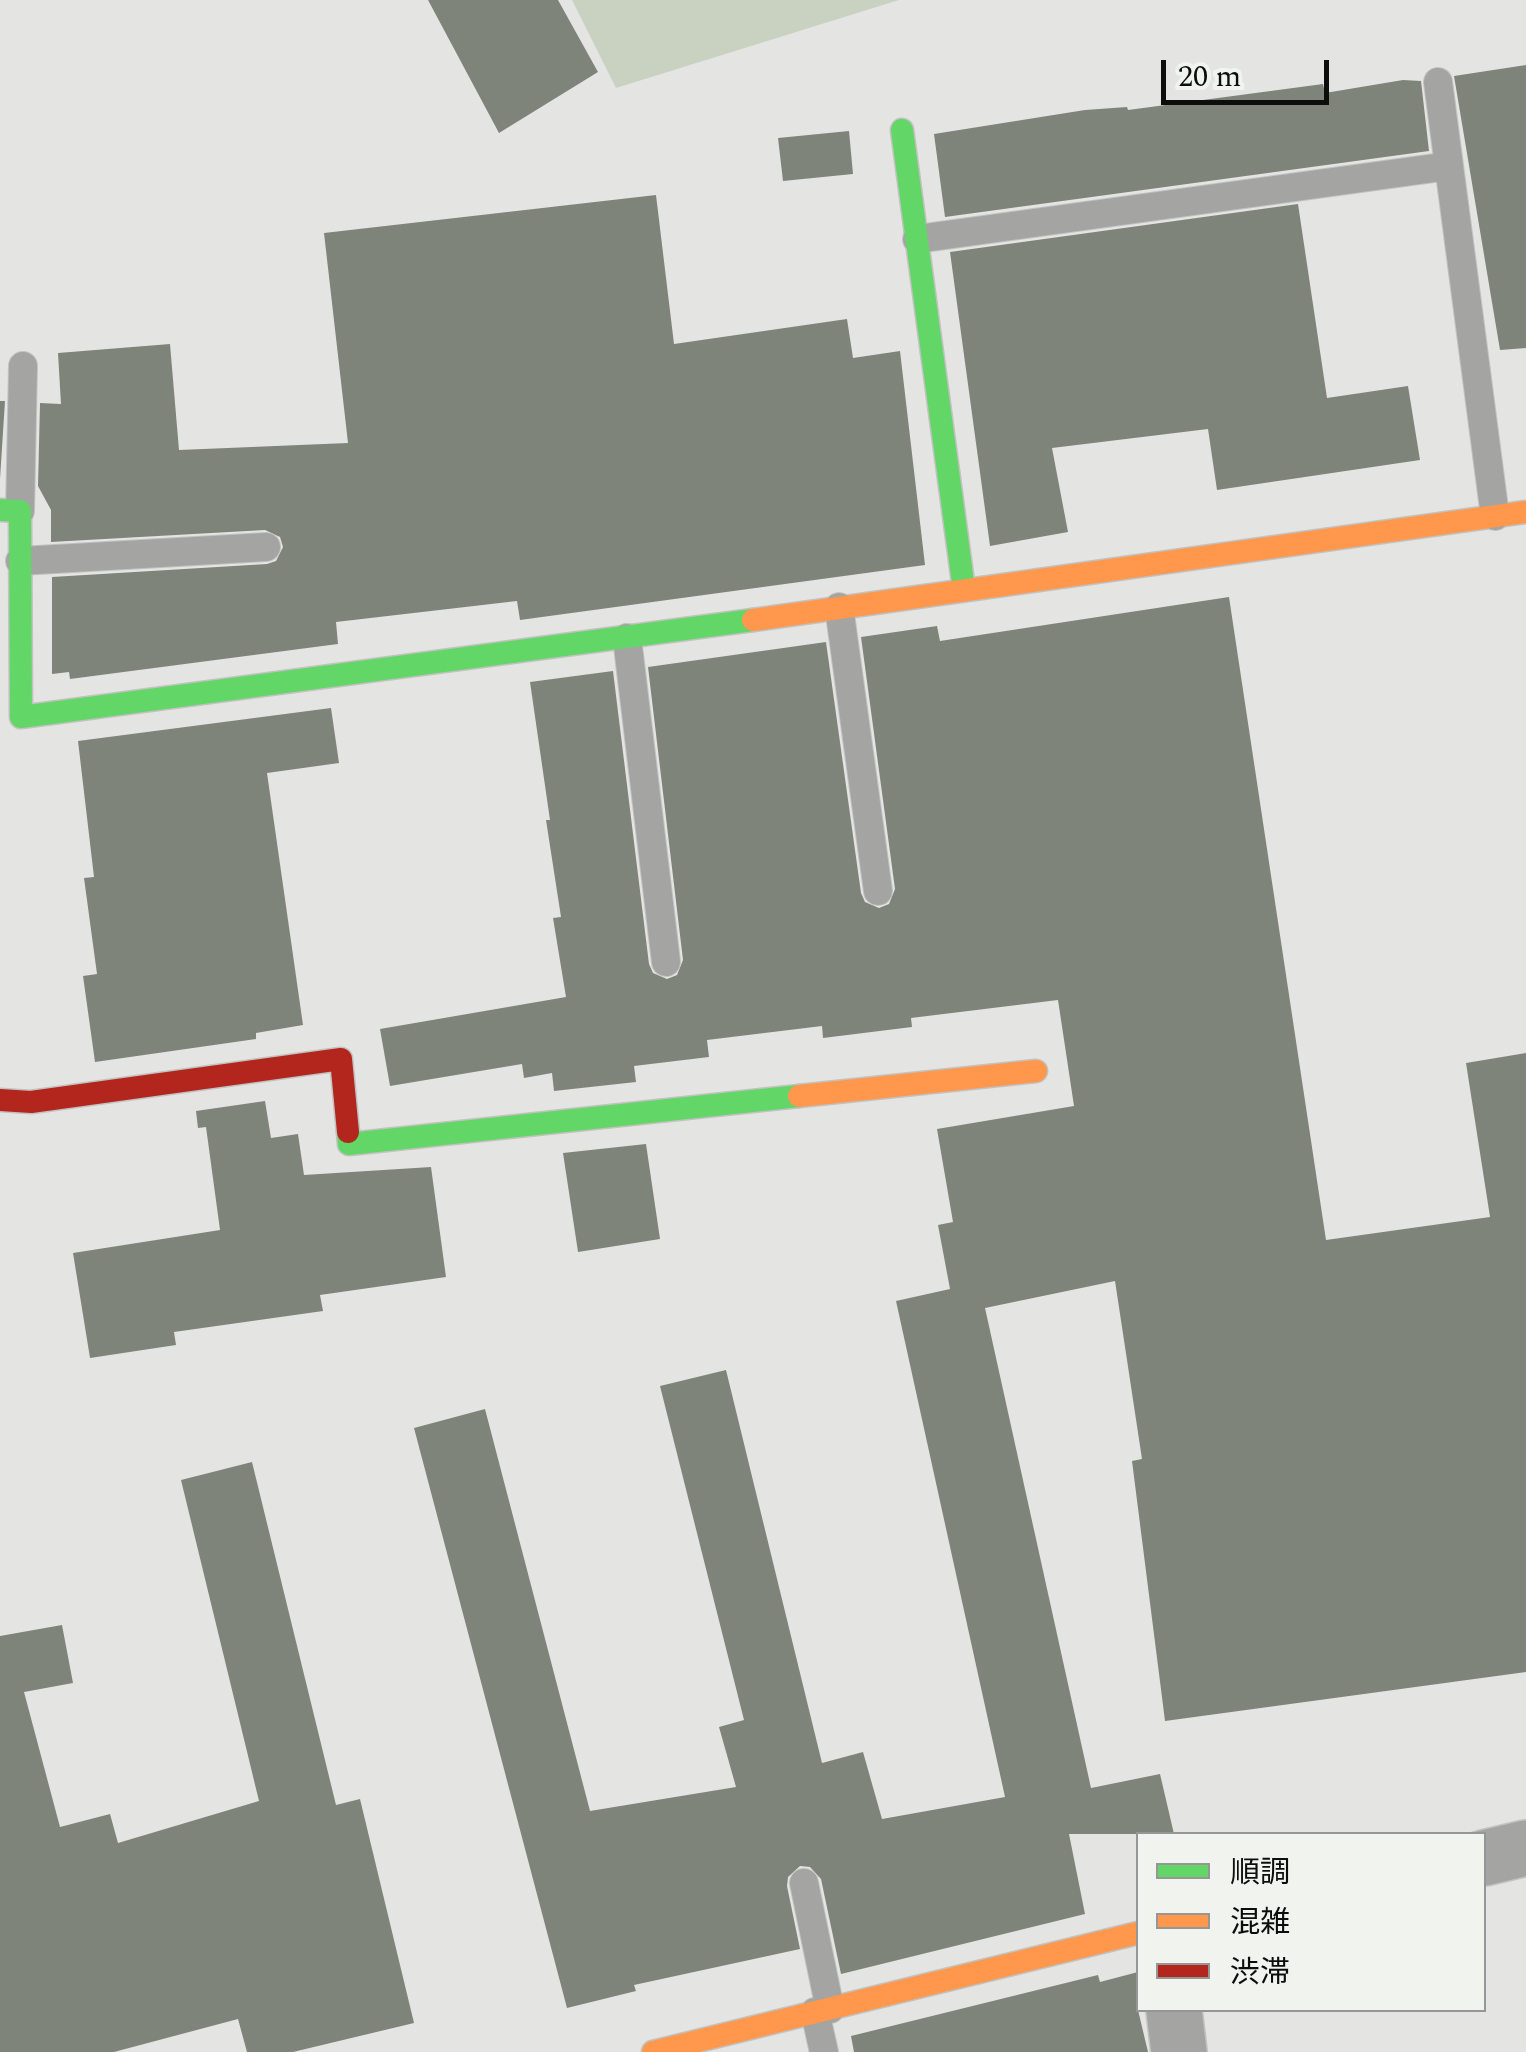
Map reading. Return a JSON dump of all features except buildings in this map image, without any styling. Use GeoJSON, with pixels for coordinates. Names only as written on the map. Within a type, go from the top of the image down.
{"type":"FeatureCollection","features":[{"type":"Feature","properties":{"kind":"street"},"geometry":{"type":"LineString","coordinates":[[902,130],[964,590]]}},
{"type":"Feature","properties":{"kind":"street"},"geometry":{"type":"LineString","coordinates":[[10,510],[20,561],[21,716],[627,638],[1526,512]]}},
{"type":"Feature","properties":{"kind":"street"},"geometry":{"type":"LineString","coordinates":[[0,1100],[31,1102],[341,1059],[350,1144],[1036,1071]]}},
{"type":"Feature","properties":{"kind":"street"},"geometry":{"type":"LineString","coordinates":[[1486,1858],[1526,1848]]}},
{"type":"Feature","properties":{"kind":"street"},"geometry":{"type":"LineString","coordinates":[[653,2052],[1136,1933]]}},
{"type":"Feature","properties":{"kind":"street"},"geometry":{"type":"LineString","coordinates":[[1174,2012],[1179,2052]]}},
{"type":"Feature","properties":{"kind":"lane"},"geometry":{"type":"LineString","coordinates":[[1438,82],[1494,516]]}},
{"type":"Feature","properties":{"kind":"lane"},"geometry":{"type":"LineString","coordinates":[[917,239],[1449,166]]}},
{"type":"Feature","properties":{"kind":"lane"},"geometry":{"type":"LineString","coordinates":[[10,510],[24,366]]}},
{"type":"Feature","properties":{"kind":"lane"},"geometry":{"type":"LineString","coordinates":[[20,561],[266,546]]}},
{"type":"Feature","properties":{"kind":"lane"},"geometry":{"type":"LineString","coordinates":[[839,607],[878,890]]}},
{"type":"Feature","properties":{"kind":"lane"},"geometry":{"type":"LineString","coordinates":[[627,638],[666,962]]}},
{"type":"Feature","properties":{"kind":"lane"},"geometry":{"type":"LineString","coordinates":[[804,1883],[823,2010],[824,2052]]}},
{"type":"Feature","properties":{"kind":"green space"},"geometry":{"type":"Polygon","coordinates":[[[572,0],[899,0],[616,88],[572,0]]]}},
{"type":"Feature","properties":{"kind":"traffic: fast"},"geometry":{"type":"LineString","coordinates":[[902,130],[964,590]]}},
{"type":"Feature","properties":{"kind":"traffic: fast"},"geometry":{"type":"LineString","coordinates":[[0,510],[20,511],[21,717],[753,620]]}},
{"type":"Feature","properties":{"kind":"traffic: fast"},"geometry":{"type":"LineString","coordinates":[[348,1132],[349,1144],[799,1096]]}},
{"type":"Feature","properties":{"kind":"traffic: slow"},"geometry":{"type":"LineString","coordinates":[[753,620],[1526,512]]}},
{"type":"Feature","properties":{"kind":"traffic: slow"},"geometry":{"type":"LineString","coordinates":[[799,1096],[1036,1071]]}},
{"type":"Feature","properties":{"kind":"traffic: slow"},"geometry":{"type":"LineString","coordinates":[[653,2052],[1136,1933]]}},
{"type":"Feature","properties":{"kind":"traffic: jam"},"geometry":{"type":"LineString","coordinates":[[0,1100],[31,1102],[341,1059],[348,1132]]}}]}
